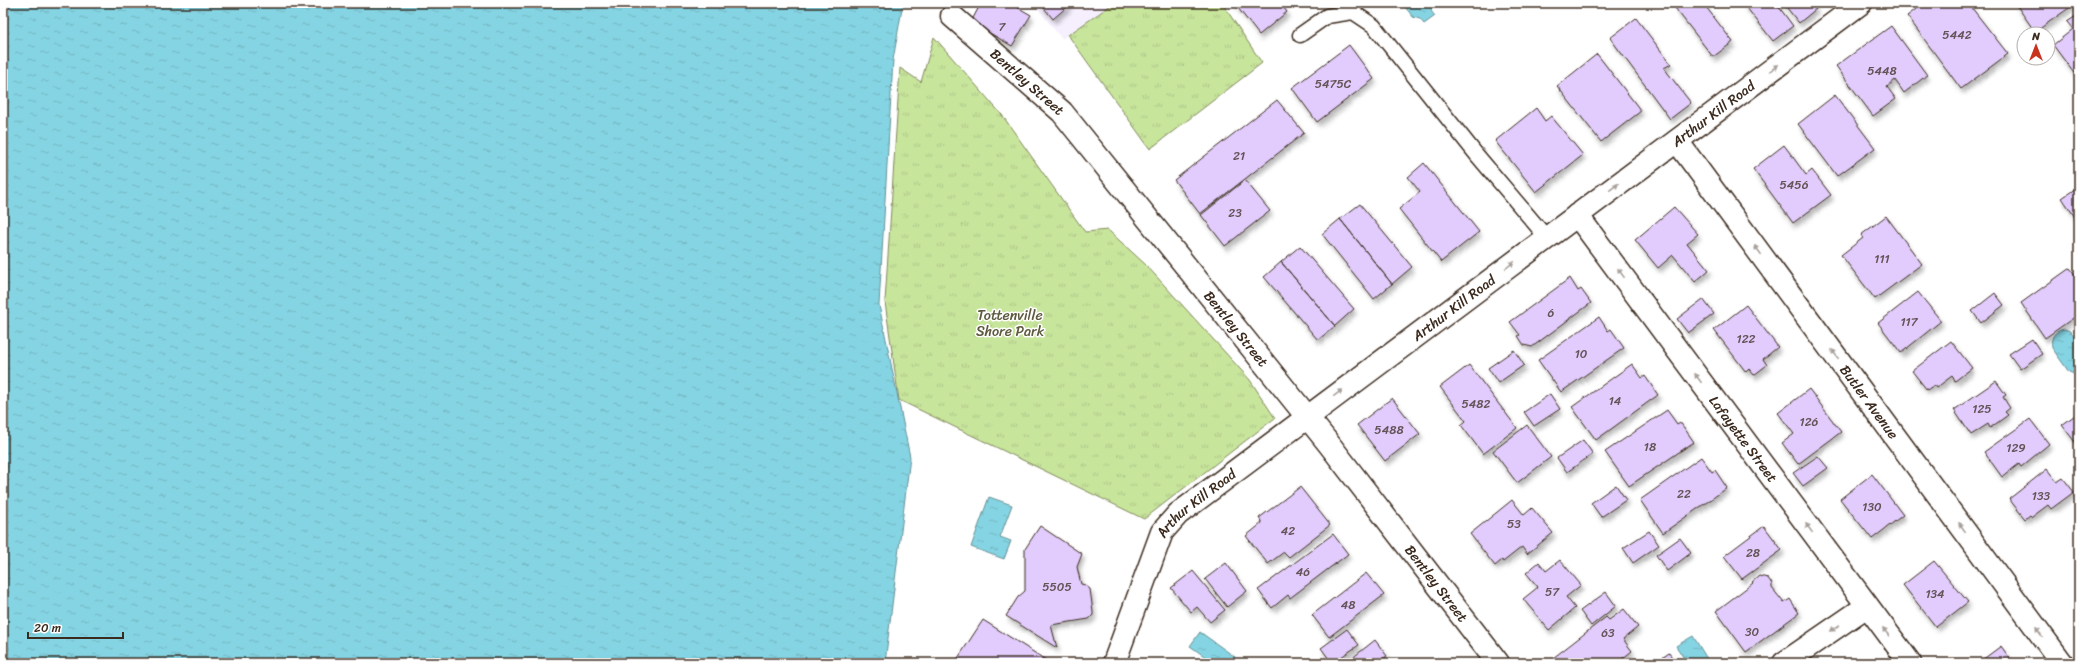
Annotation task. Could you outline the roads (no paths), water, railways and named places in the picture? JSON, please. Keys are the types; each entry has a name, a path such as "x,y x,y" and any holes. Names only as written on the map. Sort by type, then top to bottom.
{"street":[{"name":"Arthur Kill Road","path":"1114,663 1162,532 1178,514 1861,3"},
{"name":"Bentley Street","path":"952,16 1062,112 1307,416 1498,663"},
{"name":"Butler Avenue","path":"1677,141 2062,663"},
{"name":"Lafayette Street","path":"1577,215 1910,663"},
{"path":"1784,663 1867,606"}],"lane":[{"path":"1300,35 1327,16 1353,12 1374,26 1481,160 1547,238"}],"water":[{"path":"3,3 903,3 893,60 879,305 910,457 885,663 3,663"},
{"path":"1402,3 1433,3 1431,11 1435,16 1424,24 1420,19 1413,17"},
{"path":"2064,329 2070,331 2077,341 2079,376 2069,372 2052,348 2052,338 2055,333"},
{"path":"989,497 1012,505 1000,537 1011,541 1004,559 971,547"},
{"path":"1200,632 1235,657 1230,663 1214,663 1190,646"},
{"path":"1693,636 1709,662 1687,663 1676,646"}],"park label":[{"name":"Tottenville Shore Park","path":"1010,324"}]}
